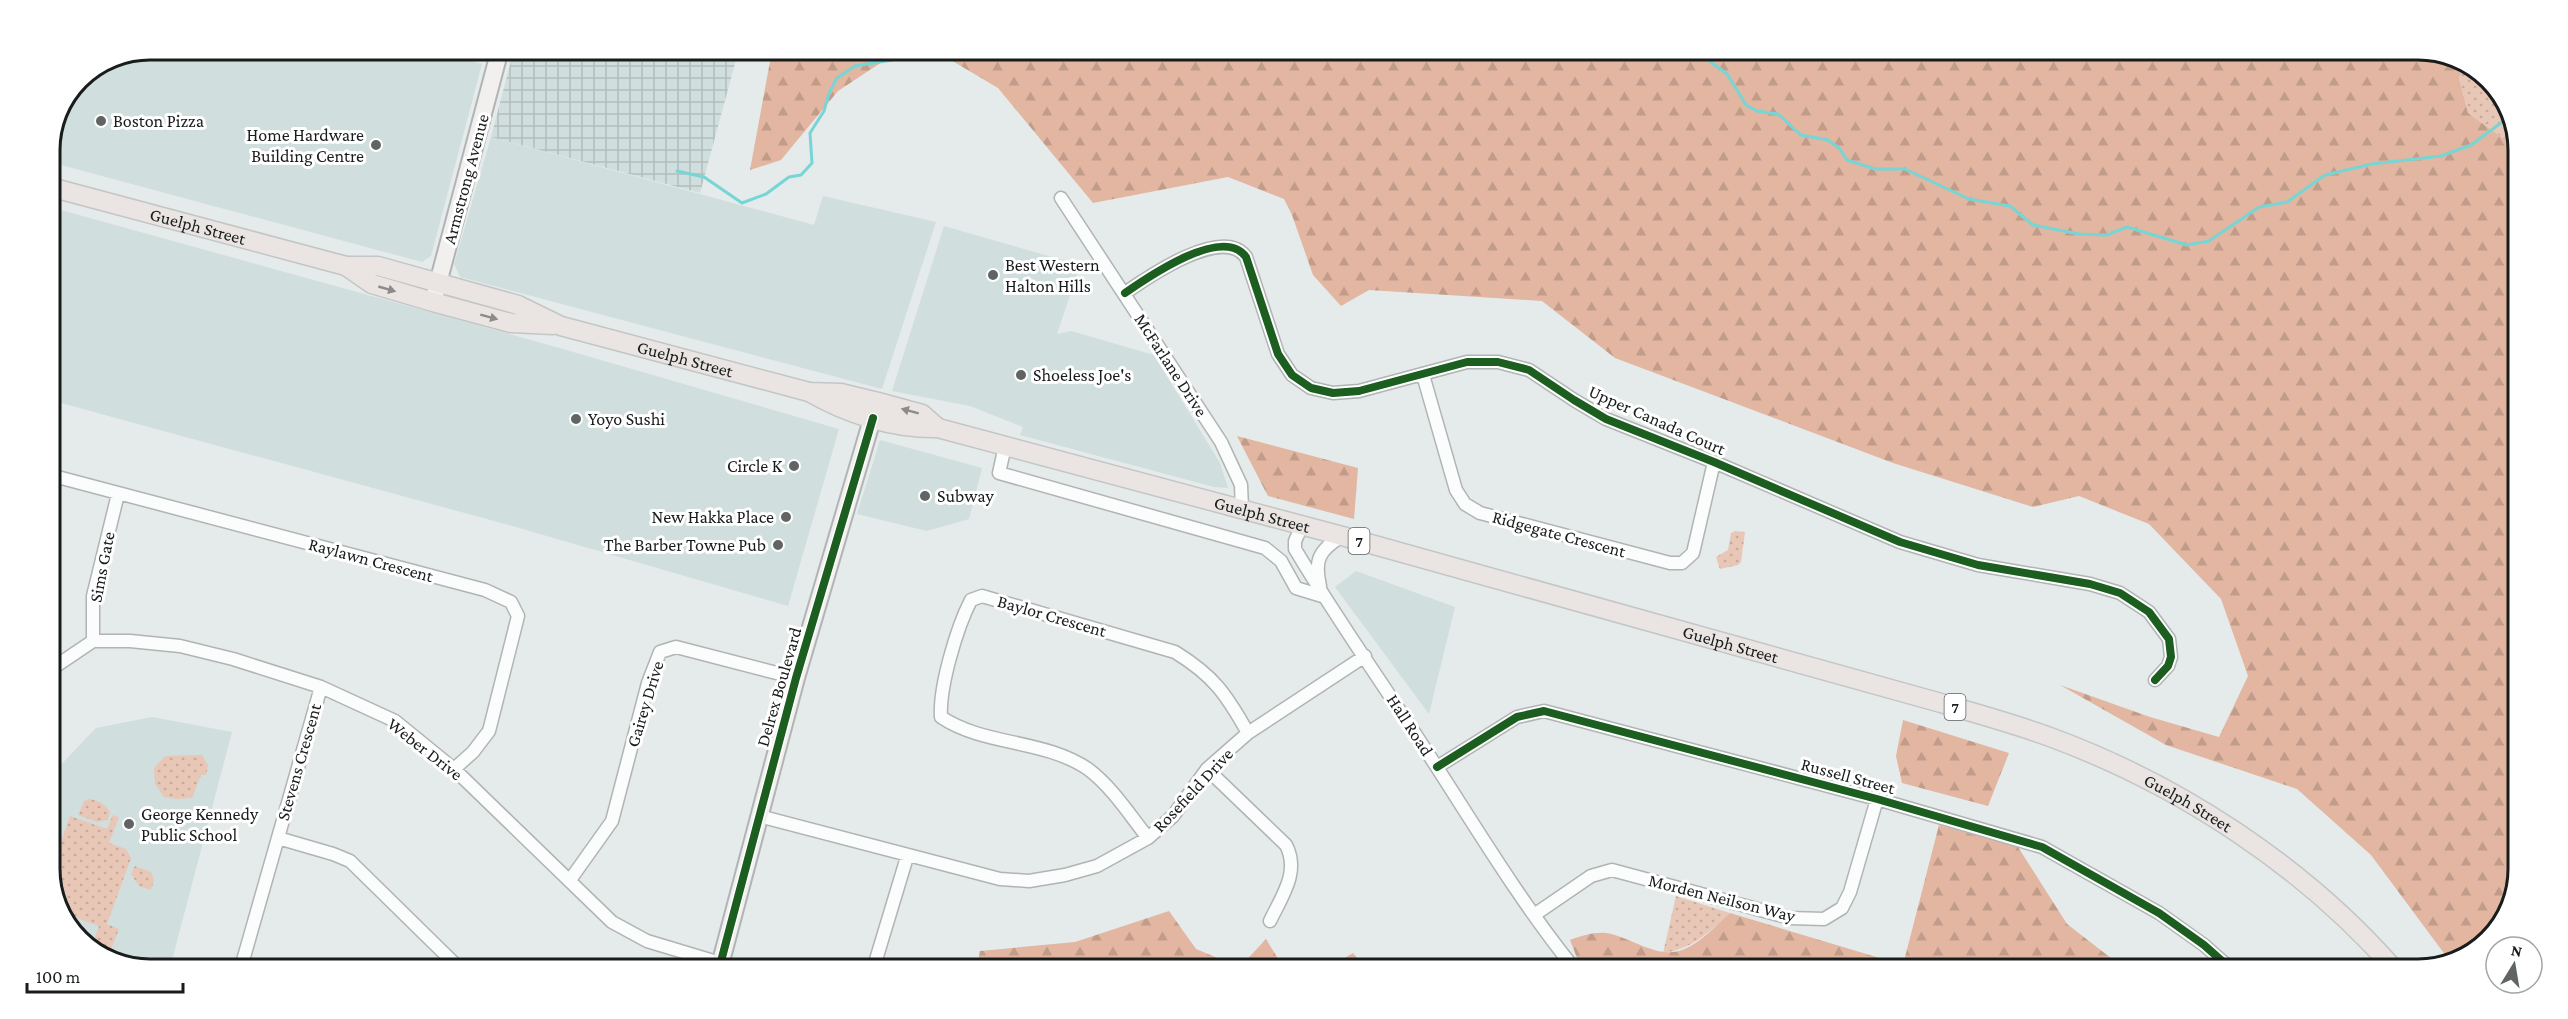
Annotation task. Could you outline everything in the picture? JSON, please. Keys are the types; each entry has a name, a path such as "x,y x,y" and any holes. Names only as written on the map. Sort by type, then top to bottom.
{"main road":[{"name":"Guelph Street","path":"60,190 346,266 378,266 518,305 561,326 809,392 836,408 875,410 915,429 938,429 1342,536 1941,703 2050,737 2155,783 2272,856 2318,892 2384,959"},
{"name":"Guelph Street","path":"346,266 372,284 432,302 511,323 561,326"}],"street":[{"name":"Armstrong Avenue","path":"432,302 497,60"},
{"name":"McFarlane Drive","path":"1061,198 1221,442 1241,485 1242,509"},
{"name":"Upper Canada Court","path":"1125,293 1173,262 1223,246 1232,246 1246,257 1284,367 1301,382 1322,391 1344,393 1475,361 1498,362 1529,370 1606,419 1714,462 1900,542 1978,565 2090,584 2120,593 2149,612 2169,639 2171,657 2168,666 2155,681"},
{"name":"Ridgegate Crescent","path":"1422,375 1456,490 1466,504 1480,513 1670,563 1682,563 1693,553 1714,462"},
{"name":"Delrex Boulevard","path":"721,959 796,678 875,410"},
{"name":"Guelph Street","path":"1005,446 999,473 1265,548 1281,561 1296,588 1322,596"},
{"name":"Raylawn Crescent","path":"60,478 485,590 511,602 518,616 489,731 473,752 454,770"},
{"name":"Sims Gate","path":"93,641 93,596 118,494"},
{"name":"Hall Road","path":"1302,526 1294,541 1294,549 1322,596 1365,656 1534,915 1566,959"},
{"path":"1322,596 1317,573 1318,557 1328,545 1342,536"},
{"name":"Baylor Crescent","path":"1148,838 1105,783 1086,768 1057,754 958,728 941,717 940,701 962,616 970,600 982,596 1175,652 1202,668 1227,697 1248,733"},
{"path":"60,663 93,641"},
{"name":"Weber Drive","path":"93,641 130,641 180,646 234,659 321,687 395,722 454,770 612,922 647,941 704,959"},
{"name":"Gairey Drive","path":"570,880 612,821 648,683 660,652 676,647 796,678"},
{"name":"Rosefield Drive","path":"759,816 907,857 1000,879 1029,881 1065,875 1097,866 1148,838 1173,816 1207,769 1248,733 1365,656"},
{"name":"Stevens Crescent","path":"243,959 321,687"},
{"name":"Russell Street","path":"1437,767 1517,717 1544,711 1878,799 2042,847 2159,913 2220,959"},
{"path":"1207,769 1286,845 1292,855 1292,876 1270,921"},
{"name":"Morden Neilson Way","path":"1534,915 1591,876 1612,870 1790,918 1824,919 1842,908 1850,892 1878,799"},
{"name":"Stevens Crescent","path":"278,838 350,861 450,959"},
{"path":"876,959 907,857"}],"shaded area":[{"path":"150,60 468,60 482,64 431,256 422,262 60,165 62,132 67,115 86,86 115,67 132,62"},
{"path":"511,60 736,60 700,193 491,137"},
{"path":"2462,71 2482,86 2489,95 2501,115 2506,134 2503,138 2468,113 2459,78"},
{"path":"491,137 814,225 823,196 936,222 882,389 460,277 454,264"},
{"path":"60,210 556,347 839,429 788,606 505,524 60,403"},
{"path":"944,226 1080,265 1057,334 1071,331 1154,355 1220,463 1228,488 1214,487 1020,435 1023,427 970,406 892,391"},
{"path":"880,440 982,468 969,519 927,531 857,514"},
{"path":"1745,532 1741,562 1738,565 1720,569 1716,557 1728,550 1731,533"},
{"path":"1356,571 1455,607 1429,714 1335,587"},
{"name":"George Kennedy Public School","path":"152,717 232,732 172,959 138,958 110,950 91,937 79,924 67,904 60,875 60,766 96,728"},
{"path":"202,755 208,765 206,775 201,775 192,798 164,797 155,784 154,768 165,756"},
{"path":"90,799 106,807 110,812 108,820 97,822 78,815 84,801"},
{"path":"113,815 119,817 109,843 126,849 131,858 107,924 119,929 111,950 94,940 99,926 74,917 72,914 67,904 60,875 60,844 70,816 107,829"},
{"path":"135,866 151,872 154,880 151,890 139,886 131,874"},
{"path":"1676,896 1730,913 1692,943 1663,953"}],"green space":[{"path":"770,60 885,60 838,91 781,160 750,170"},
{"path":"951,60 2418,60 2458,69 2462,71 2459,78 2468,113 2503,138 2506,134 2508,144 2508,869 2506,887 2496,914 2482,933 2468,944 2445,955 2371,855 2297,789 2166,745 2060,685 2150,717 2219,737 2248,676 2221,599 2149,524 2079,496 2033,507 1893,463 1615,358 1542,301 1369,290 1341,306 1313,275 1284,199 1228,177 1093,203 998,88"},
{"path":"1237,436 1358,468 1354,519 1268,496"},
{"path":"1903,720 2009,753 1988,806 1902,783 1896,756"},
{"path":"1939,825 2018,847 2067,924 2112,959 1905,959"},
{"path":"1169,911 1196,949 1220,959 978,959 980,951 1075,942"},
{"path":"1730,913 1883,959 1578,959 1570,940 1606,933 1653,950 1672,952 1696,943"},
{"path":"1266,939 1278,959 1247,959"},
{"path":"1353,953 1358,959 1343,959"}],"waterway":[{"path":"677,171 704,177 742,203 766,194 789,177 801,175 812,163 810,133 824,111 829,93 837,78 855,66 892,60"},
{"path":"1708,60 1727,74 1746,105 1757,111 1778,114 1801,135 1828,140 1839,148 1847,160 1875,169 1905,169 1969,199 2010,206 2033,225 2079,234 2107,235 2127,227 2187,245 2209,241 2259,207 2287,202 2325,175 2372,164 2441,156 2471,145 2503,121"}],"cycle path":[{"path":"1125,293 1150,276 1186,257 1221,247 1235,249 1246,257 1278,354 1292,375 1311,388 1333,393 1359,391 1467,362 1498,362 1529,370 1606,419 1714,462 1900,542 1978,565 2090,584 2120,593 2149,612 2169,639 2171,657 2168,666 2155,680"},
{"path":"722,959 796,678 873,418"},
{"path":"1437,767 1517,717 1544,711 1877,799 2042,847 2159,913 2220,959"}],"place":[{"name":"Boston Pizza","path":"101,121"},
{"name":"Home Hardware Building Centre","path":"376,145"},
{"name":"Best Western Halton Hills","path":"993,275"},
{"name":"Shoeless Joe's","path":"1021,375"},
{"name":"Yoyo Sushi","path":"576,419"},
{"name":"Circle K","path":"794,466"},
{"name":"Subway","path":"925,496"},
{"name":"New Hakka Place","path":"786,517"},
{"name":"The Barber Towne Pub","path":"778,545"},
{"name":"George Kennedy Public School","path":"129,824"}]}
